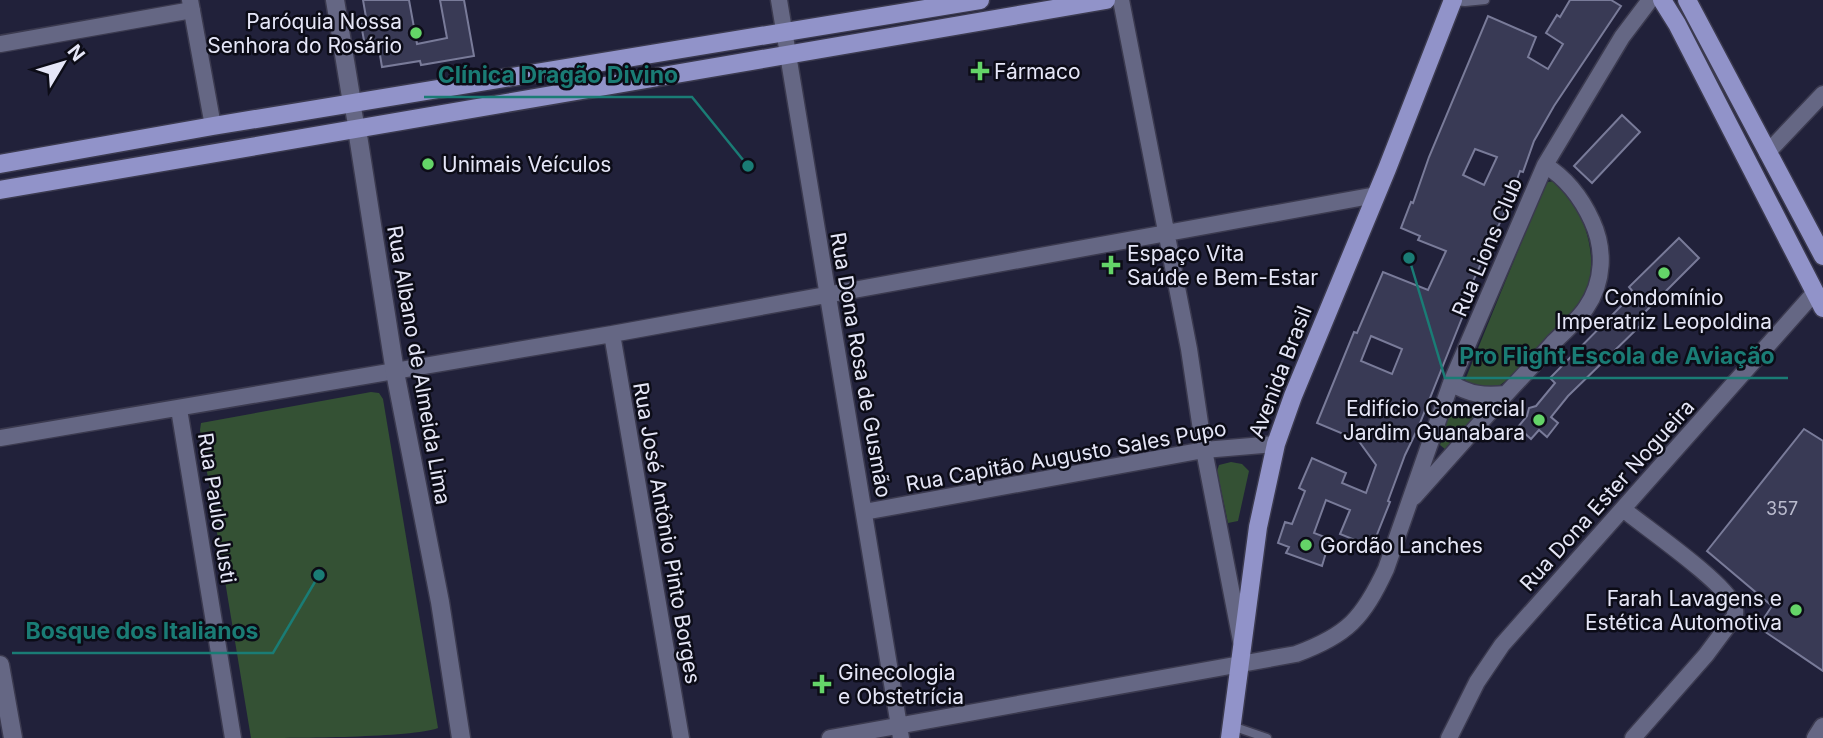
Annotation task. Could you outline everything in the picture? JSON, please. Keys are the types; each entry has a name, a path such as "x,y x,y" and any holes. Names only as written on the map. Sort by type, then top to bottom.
{"main road":[{"path":"0,164 784,30 980,0"},
{"path":"0,190 1106,0"},
{"name":"Avenida Brasil","path":"1231,732 1258,527 1276,444 1452,0"},
{"path":"1662,0 1677,24 1819,300"},
{"path":"1687,0 1823,256"}],"street":[{"name":"Rua Albano de Almeida Lima","path":"335,0 395,372 440,602 461,738"},
{"name":"Rua Dona Rosa de Gusmão","path":"779,0 900,732"},
{"path":"1121,0 1189,349 1204,450 1241,643"},
{"name":"Rua Lions Club","path":"830,738 900,732 1296,654 1327,643 1360,615 1374,595 1386,569 1451,383 1545,164 1622,37 1650,0"},
{"path":"0,44 191,5 212,126"},
{"path":"1767,153 1823,94"},
{"name":"Rua Lions Club","path":"1408,504 1587,307 1598,282 1602,254 1598,234 1587,210 1570,187 1545,164"},
{"path":"0,438 612,334 1376,195"},
{"name":"Rua Dona Ester Nogueira","path":"1449,738 1477,682 1502,645 1623,509 1819,300"},
{"name":"Rua José Antônio Pinto Borges","path":"612,334 681,738"},
{"path":"1451,383 1465,392 1485,396 1506,394"},
{"name":"Rua Paulo Justi","path":"179,409 233,738"},
{"name":"Rua Capitão Augusto Sales Pupo","path":"864,512 1204,450 1276,444"},
{"path":"1623,509 1709,577 1726,593 1736,609 1735,616 1714,645 1633,738"},
{"path":"0,665 13,738"},
{"path":"1816,738 1823,727"}],"lane":[{"path":"1452,0 1485,0"},
{"path":"1231,732 1267,738"}],"green space":[{"path":"1554,181 1574,204 1587,233 1591,265 1585,294 1564,322 1502,384 1490,390 1469,388 1465,380 1542,192 1548,182"},
{"path":"371,392 379,393 383,399 438,728 377,736 251,738 201,423"},
{"path":"1464,404 1476,409 1478,417 1446,450 1440,445 1449,415 1455,407"},
{"path":"1231,462 1242,464 1249,471 1238,521 1228,523 1217,471 1219,465"}],"building":[{"path":"363,0 409,0 417,44 447,38 440,0 464,0 474,56 421,65 420,61 382,67 378,43 365,46 361,24 367,23"},
{"path":"1570,0 1611,0 1621,6 1554,106 1534,141 1523,172 1520,171 1509,203 1468,292 1472,293 1405,455 1372,547 1340,534 1350,510 1326,500 1314,533 1330,539 1322,566 1286,553 1289,547 1278,543 1285,522 1292,524 1305,491 1299,488 1312,458 1346,473 1342,483 1366,493 1376,465 1358,440 1317,423 1354,332 1357,333 1383,272 1428,290 1446,251 1418,240 1420,236 1401,228 1488,16 1536,37 1528,57 1548,69 1563,44 1546,33 1557,15 1560,17","holes":["1475,149 1497,157 1484,185 1463,175","1371,336 1402,349 1392,374 1361,361"]},
{"path":"1622,115 1640,132 1592,183 1574,166"},
{"path":"1679,238 1699,258 1639,318 1644,322 1568,396 1551,417 1558,423 1547,437 1539,430 1531,439 1518,427 1527,416 1529,408 1536,406 1555,383 1550,378 1634,293 1629,287"},
{"path":"1804,429 1823,441 1823,671 1758,627 1772,606 1707,551"}],"place":[{"name":"Paróquia Nossa Senhora do Rosário","path":"416,33"},
{"name":"Fármaco","path":"980,71"},
{"name":"Unimais Veículos","path":"428,164"},
{"name":"Clínica Dragão Divino","path":"748,166"},
{"name":"Pro Flight Escola de Aviação","path":"1409,258"},
{"name":"Espaço Vita Saúde e Bem-Estar","path":"1111,265"},
{"name":"Condomínio Imperatriz Leopoldina","path":"1664,273"},
{"name":"Edifício Comercial Jardim Guanabara","path":"1539,420"},
{"name":"Gordão Lanches","path":"1306,545"},
{"name":"Bosque dos Italianos","path":"319,575"},
{"name":"Farah Lavagens e Estética Automotiva","path":"1796,610"},
{"name":"Ginecologia e Obstetrícia","path":"822,684"}]}
